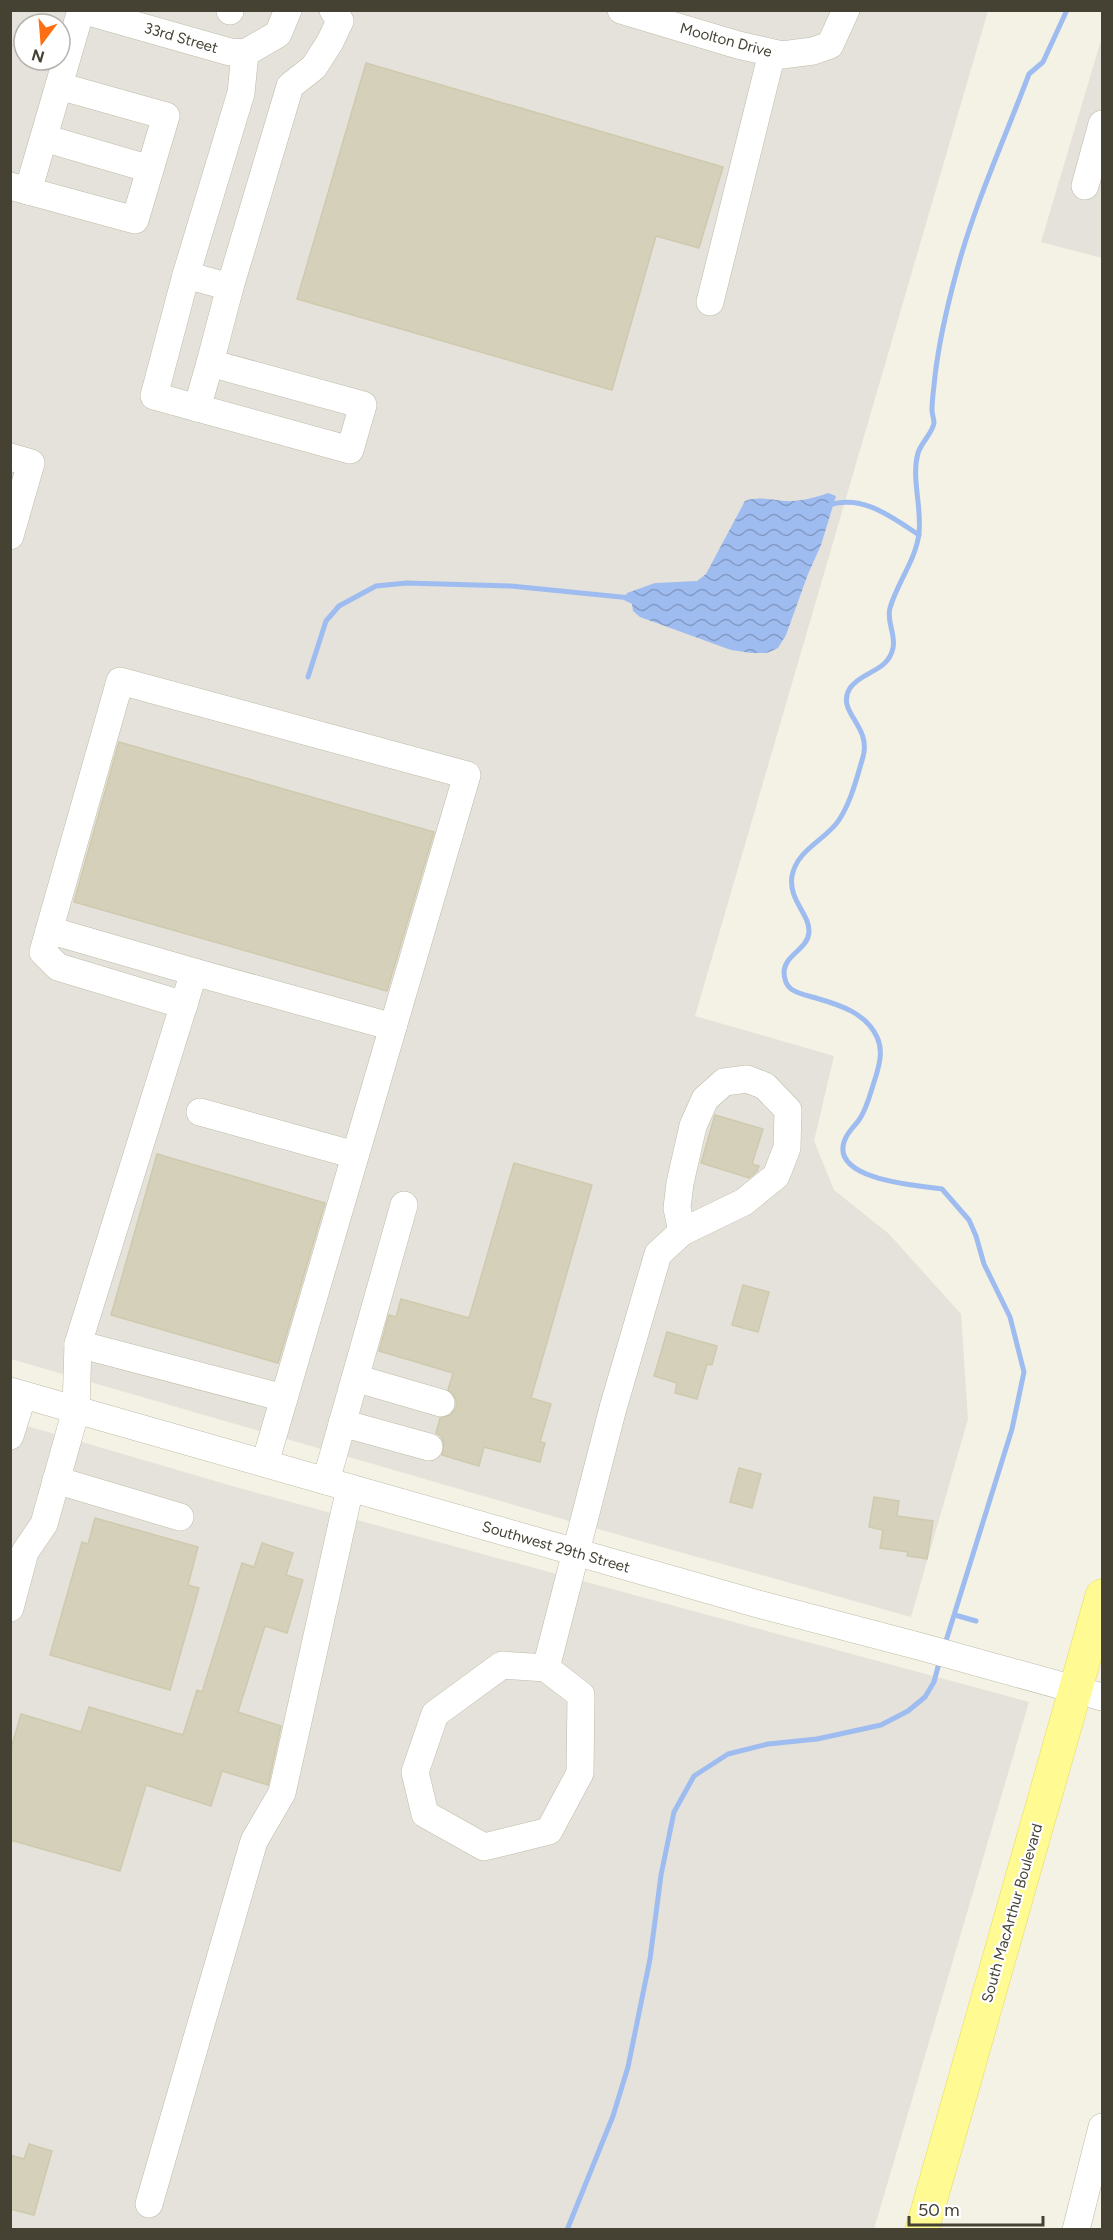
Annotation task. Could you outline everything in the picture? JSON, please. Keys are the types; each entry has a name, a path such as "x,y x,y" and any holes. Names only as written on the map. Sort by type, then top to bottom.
{"main road":[{"name":"South MacArthur Boulevard","path":"922,2229 1089,1694 1102,1596"}],"street":[{"name":"33rd Street","path":"82,10 230,52 245,53"},
{"path":"59,86 166,116 135,220 20,188 44,138 59,86 82,10"},
{"path":"210,363 363,405 350,450 154,396 186,275 240,93 245,53 278,34 288,10"},
{"path":"197,408 230,287 290,86 314,67 330,42 340,21 333,10"},
{"name":"Moolton Drive","path":"621,10 782,55 813,51 830,45 846,10"},
{"path":"710,302 772,53"},
{"path":"240,93 284,107"},
{"path":"1085,186 1102,124"},
{"path":"44,138 150,169"},
{"path":"186,275 230,287"},
{"path":"10,457 31,463 10,536"},
{"path":"184,1005 58,967 43,952 120,681 466,775 264,1463"},
{"path":"50,930 393,1027"},
{"path":"10,1608 25,1552 44,1524 76,1410 78,1344 194,972"},
{"path":"546,1668 575,1552 658,1254 682,1232 744,1202 776,1176 787,1148 788,1110 765,1086 747,1079 724,1082 705,1099 693,1126 680,1183 677,1208 682,1232"},
{"path":"200,1112 355,1155"},
{"path":"149,2204 254,1841 282,1793 338,1484 342,1423 404,1205"},
{"path":"78,1344 284,1398"},
{"path":"355,1378 441,1403"},
{"path":"10,1436 17,1393"},
{"name":"Southwest 29th Street","path":"17,1393 758,1604 1089,1694"},
{"path":"342,1423 429,1447"},
{"path":"56,1480 180,1517"},
{"path":"502,1665 546,1668 580,1695 580,1773 549,1831 484,1847 425,1814 415,1772 435,1713 502,1665"},
{"path":"1076,2229 1102,2127"}],"shaded area":[{"path":"10,11 988,11 695,1016 834,1056 814,1141 834,1190 889,1234 961,1314 968,1419 911,1617 559,1518 11,1359"},
{"path":"1102,37 1102,258 1041,242"},
{"path":"10,1421 239,1488 1029,1702 874,2229 11,2229"}],"water":[{"path":"828,493 836,496 821,545 786,635 778,648 767,653 731,650 640,617 633,611 632,604 624,600 627,593 655,583 697,581 706,574 745,501 760,499 795,501"}],"building":[{"path":"366,63 723,167 699,248 656,236 612,390 297,299"},
{"path":"119,742 434,832 387,991 74,902"},
{"path":"715,1115 763,1129 752,1164 759,1166 749,1178 701,1163"},
{"path":"157,1154 325,1203 278,1363 111,1315"},
{"path":"514,1163 592,1185 531,1398 551,1404 540,1442 545,1443 540,1462 484,1447 479,1466 442,1455 444,1444 441,1436 436,1433 440,1418 451,1415 456,1408 456,1399 448,1390 453,1373 379,1351 389,1315 396,1317 401,1299 469,1318"},
{"path":"743,1285 769,1292 758,1332 732,1325"},
{"path":"667,1332 717,1346 712,1365 707,1364 697,1399 675,1393 677,1383 654,1376"},
{"path":"739,1468 761,1474 752,1508 730,1502"},
{"path":"874,1497 899,1501 897,1516 933,1521 927,1559 907,1556 908,1552 880,1548 883,1530 869,1527"},
{"path":"95,1518 198,1547 188,1585 199,1588 170,1690 50,1655 82,1542 88,1544"},
{"path":"262,1543 293,1553 286,1575 303,1580 287,1633 265,1626 238,1712 281,1726 268,1785 222,1771 211,1806 146,1785 120,1871 10,1840 10,1752 21,1714 81,1732 89,1707 183,1735 197,1690 202,1692 242,1563 254,1567"},
{"path":"29,2144 52,2151 34,2215 10,2209 10,2155 24,2159"}],"waterway":[{"path":"945,1644 1012,1429 1024,1372 1010,1317 984,1264 969,1220 942,1189 880,1179 851,1165 844,1155 845,1138 865,1110 879,1066 880,1047 877,1037 866,1022 851,1011 791,989 784,971 789,960 805,943 809,932 806,919 793,892 792,876 795,867 806,852 839,820 850,797 863,757 863,736 847,704 850,688 855,682 886,662 893,648 889,613 917,543 920,523 916,463 918,453 934,423 932,402 939,350 950,296 964,245 981,195 1029,74 1043,62 1067,10"},
{"path":"827,506 840,503 864,505 887,514 919,535"},
{"path":"308,677 326,621 339,606 376,586 407,583 511,586 631,598"},
{"path":"955,1615 976,1621"},
{"path":"567,2230 613,2116 628,2067 650,1959 661,1875 674,1812 694,1776 728,1754 768,1744 817,1739 881,1725 908,1711 925,1697 934,1682 940,1659"}]}
